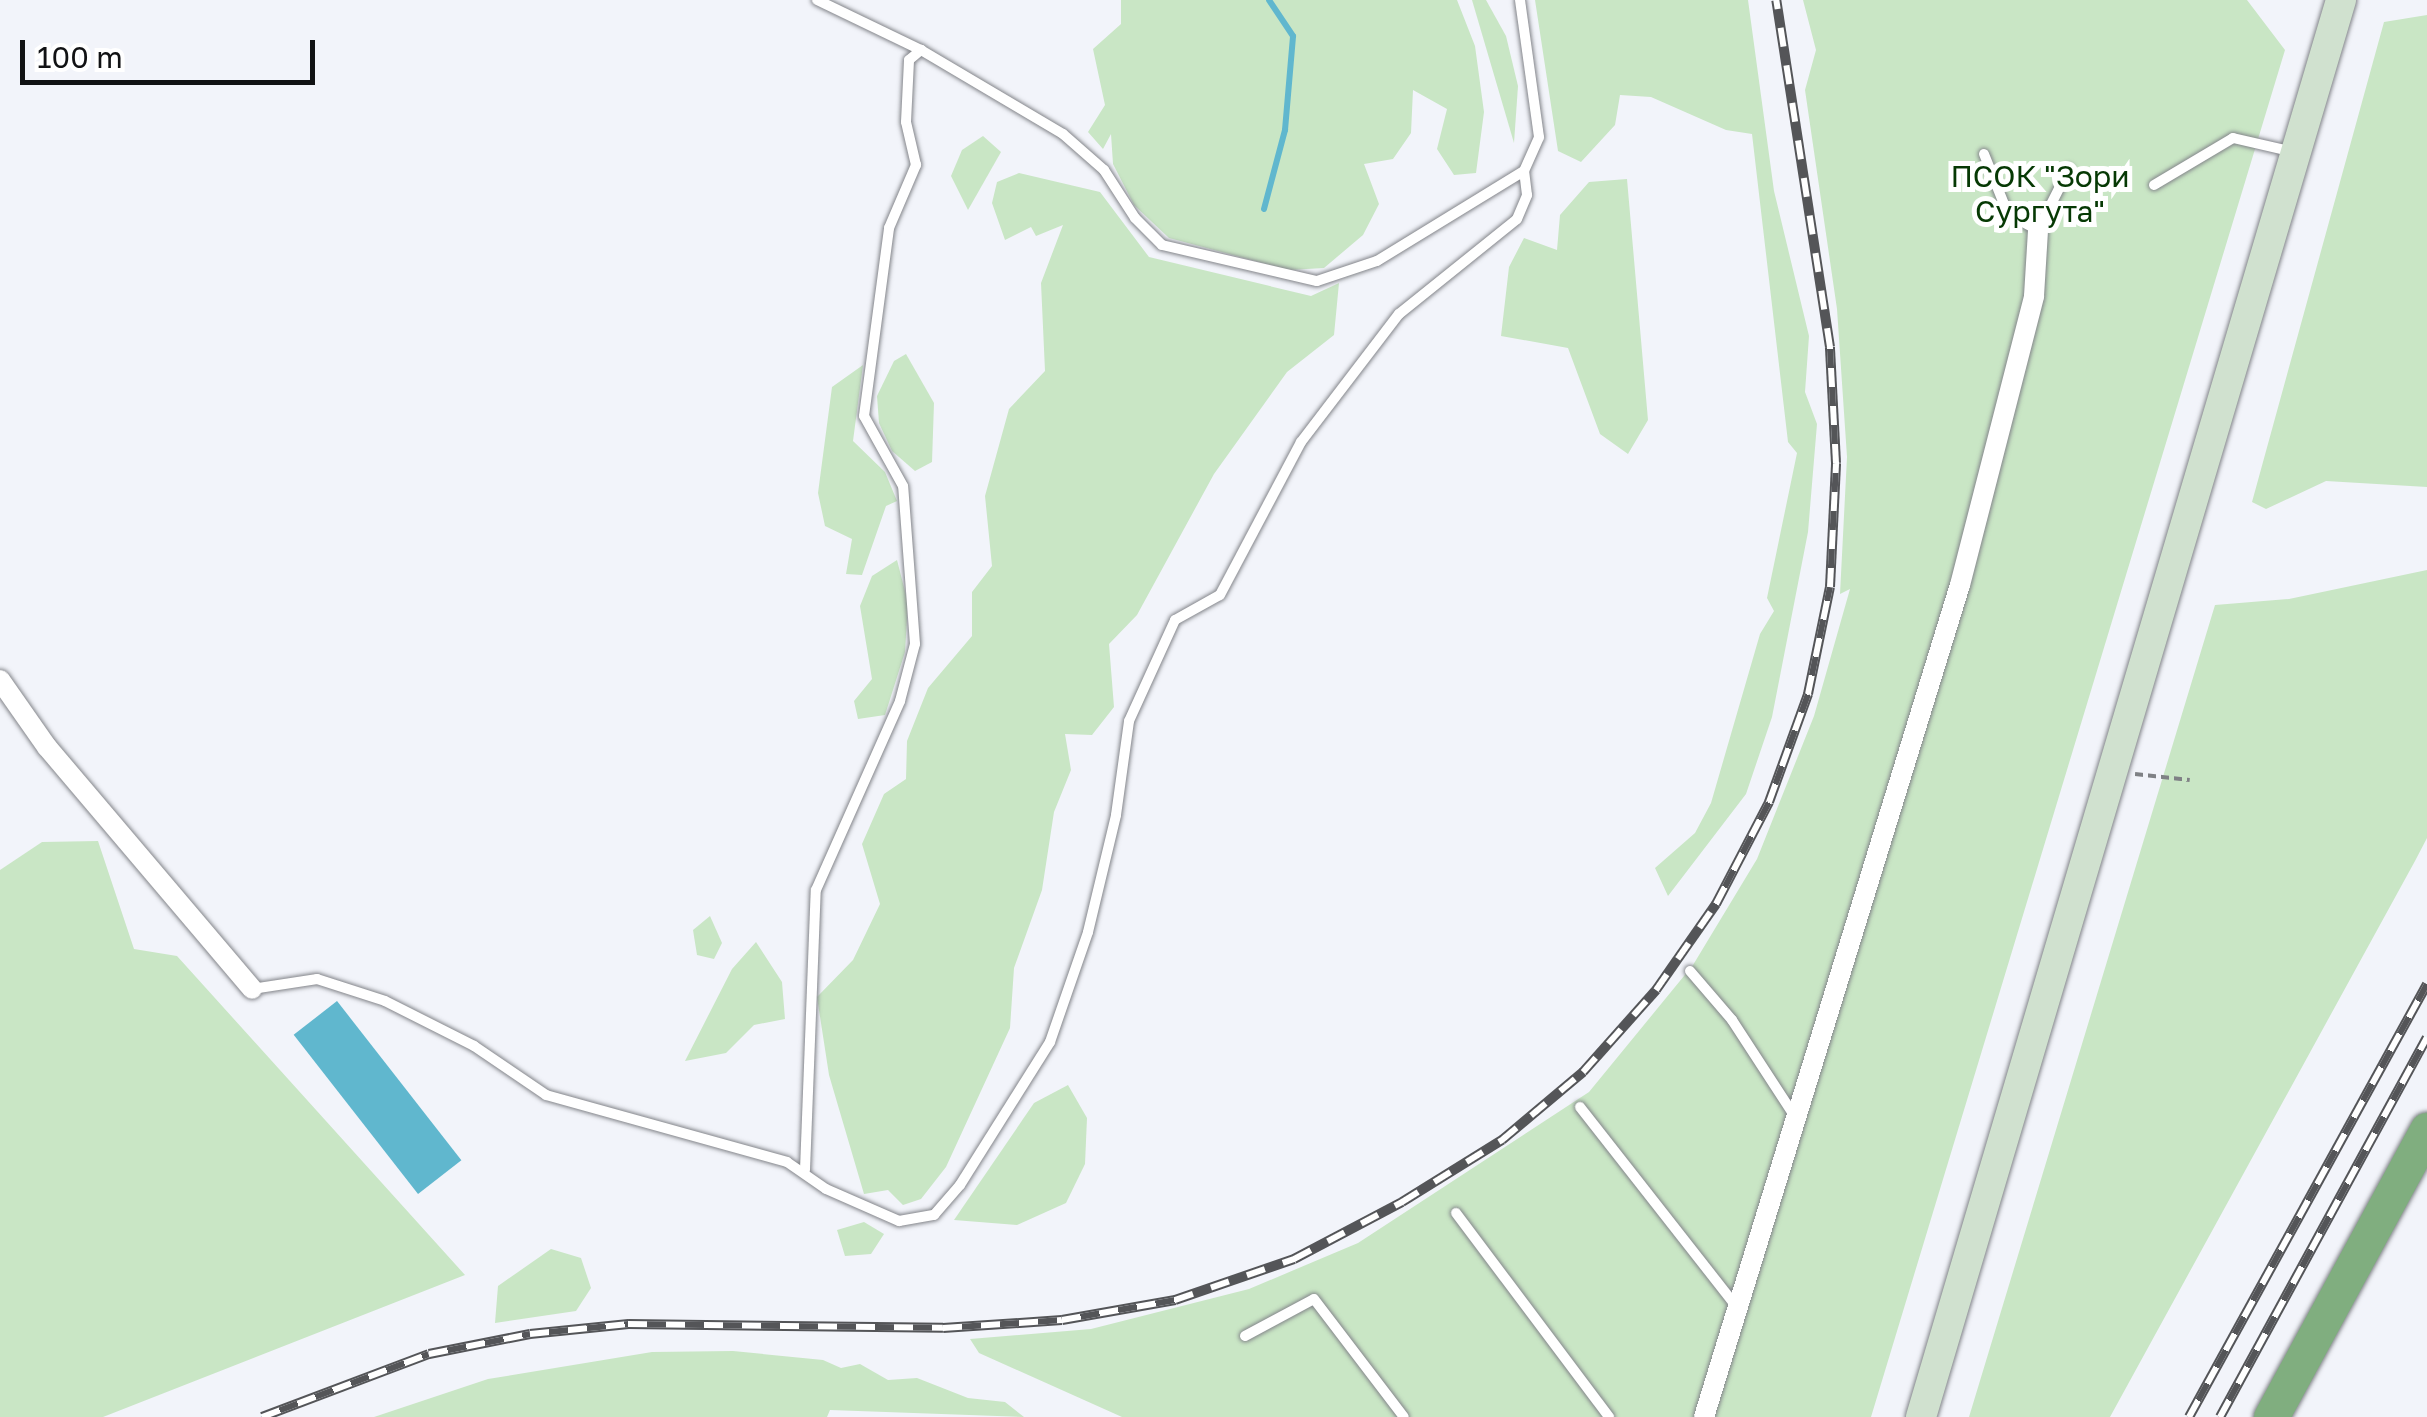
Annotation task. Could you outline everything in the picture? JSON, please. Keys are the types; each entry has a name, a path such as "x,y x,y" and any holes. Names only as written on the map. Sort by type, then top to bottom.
{"highway":[{"path":"2271,1417 2427,1130"}],"main road":[{"path":"1921,1417 2341,0"}],"street":[{"path":"1704,1417 1960,585 2034,296 2038,230"},
{"path":"0,680 47,747 252,990"}],"lane":[{"path":"817,0 921,50 1063,134 1104,170 1134,218 1162,245 1284,278 1317,281 1377,261 1524,171"},
{"path":"252,990 317,979 351,990 474,1046 546,1096 804,1170 826,1189 899,1221 934,1215 960,1185 1050,1042 1088,932 1116,814 1129,721 1175,620 1220,595 1301,442 1398,314 1517,219 1527,196 1524,171 1539,137 1520,0"},
{"path":"804,1170 816,890 900,701 916,644 903,486 864,416 889,228 916,165 906,122 909,60 921,50"},
{"path":"2154,184 2233,138 2295,152"},
{"path":"1984,154 2008,214 2038,230 2069,169"},
{"path":"1690,970 1732,1020 1795,1116"},
{"path":"1580,1107 1737,1308"},
{"path":"1456,1213 1609,1417"},
{"path":"1245,1336 1314,1300 1404,1417"}],"path":[{"path":"2111,768 2190,780"}],"green space":[{"path":"1121,0 1457,0 1475,46 1484,112 1476,173 1454,175 1437,149 1447,109 1413,90 1411,133 1393,159 1364,164 1379,204 1363,235 1324,268 1289,270 1169,238 1134,205 1113,164 1111,134 1103,149 1088,132 1105,105 1093,49 1121,24"},
{"path":"1472,0 1486,0 1506,36 1518,86 1514,143"},
{"path":"1535,0 1748,0 1774,191 1809,336 1805,392 1817,424 1808,532 1772,717 1746,794 1668,896 1655,868 1695,833 1711,803 1760,634 1774,611 1767,598 1797,453 1788,442 1752,134 1726,130 1651,97 1620,95 1615,125 1581,162 1558,151"},
{"name":"ПСОК \"Зори Сургута\"","path":"1803,0 2247,0 2285,50 1871,1417 1122,1417 979,1353 970,1339 1091,1329 1249,1289 1358,1243 1589,1092 1693,965 1757,859 1814,716 1850,589 1840,594 1847,457 1837,309 1805,90 1816,50"},
{"path":"2427,15 2427,487 2326,481 2266,509 2252,502 2384,22"},
{"path":"983,136 1001,152 968,210 951,176 962,150"},
{"path":"1019,173 1100,192 1149,257 1311,296 1339,283 1334,335 1287,372 1214,474 1137,615 1109,644 1114,707 1092,735 1065,734 1071,770 1054,812 1042,890 1014,968 1010,1028 946,1167 921,1199 903,1205 888,1190 864,1194 829,1075 817,997 853,960 880,904 862,844 884,794 906,779 907,741 928,688 972,636 972,592 992,566 985,496 1009,409 1045,371 1041,283 1063,225 1036,236 1031,227 1005,240 992,203 997,182"},
{"path":"1627,179 1648,420 1628,454 1600,434 1568,348 1501,336 1509,267 1524,238 1557,250 1560,215 1589,182"},
{"path":"906,354 934,403 932,462 915,471 892,451 879,423 877,396 894,361"},
{"path":"863,365 853,441 885,472 897,501 886,506 862,575 846,574 852,539 825,526 818,493 832,387"},
{"path":"897,560 908,603 905,652 885,715 858,719 854,701 872,679 860,606 872,576"},
{"path":"2427,570 2427,838 2415,861 2110,1417 1969,1417 2215,605 2289,599"},
{"path":"98,841 134,949 177,956 465,1275 103,1417 0,1417 0,870 42,842"},
{"path":"710,916 722,943 714,959 697,955 693,930"},
{"path":"756,942 782,982 785,1019 754,1025 726,1053 685,1061 732,969"},
{"path":"1068,1085 1087,1118 1085,1164 1066,1203 1017,1225 954,1220 1034,1103"},
{"path":"864,1222 884,1234 871,1254 845,1256 837,1230"},
{"path":"551,1249 581,1258 591,1288 576,1311 495,1323 498,1286"},
{"path":"733,1351 823,1360 841,1368 860,1364 888,1380 917,1378 968,1398 1005,1402 1024,1417 830,1410 827,1417 374,1417 488,1379 652,1352"}],"water":[{"path":"337,1001 461,1160 418,1194 294,1035"}],"waterway":[{"path":"1264,209 1285,130 1293,36 1269,0"}],"railway":[{"path":"262,1417 429,1354 530,1334 628,1324 943,1328 1062,1320 1175,1300 1294,1259 1402,1202 1502,1140 1583,1072 1656,990 1716,904 1769,802 1808,694 1830,587 1836,463 1830,347 1776,0"},
{"path":"2189,1417 2427,984"},
{"path":"2220,1417 2427,1038"}]}
